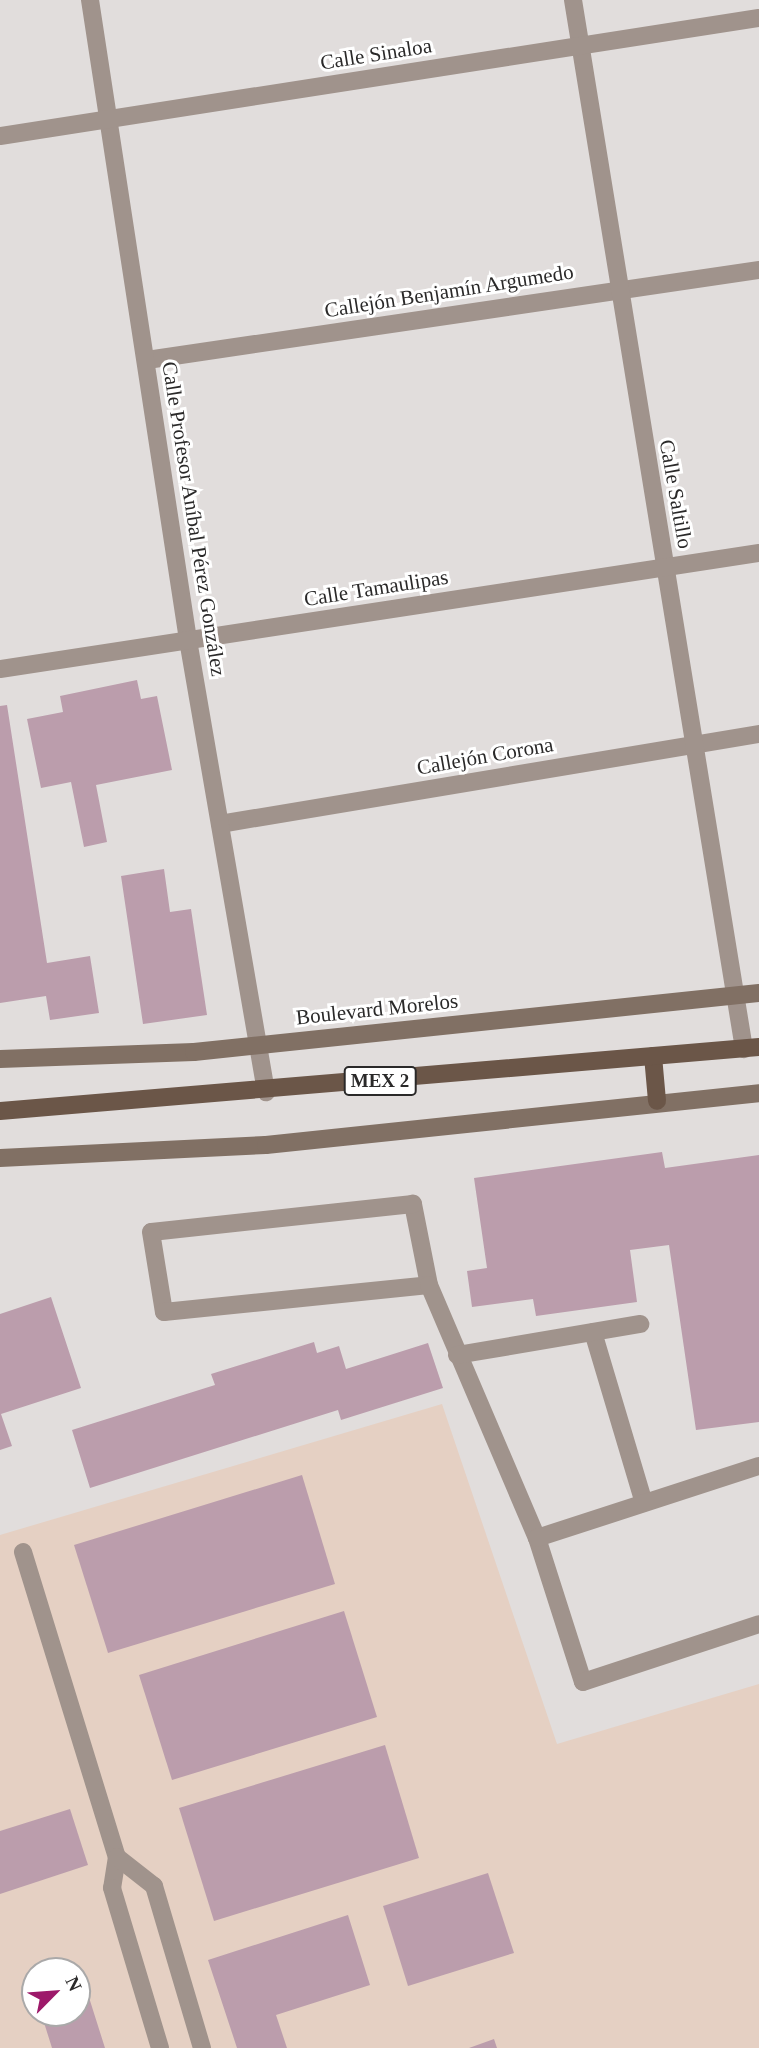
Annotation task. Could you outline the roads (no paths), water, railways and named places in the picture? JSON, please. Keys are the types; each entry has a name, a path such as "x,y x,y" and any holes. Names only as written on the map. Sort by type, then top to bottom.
{"main road":[{"name":"MEX 2","path":"0,1111 266,1092 752,1048"},
{"path":"653,1056 657,1101"}],"street":[{"name":"Calle Profesor Aníbal Pérez González","path":"90,0 188,640 266,1092"},
{"name":"Calle Saltillo","path":"573,0 693,744 737,995 752,1048"},
{"name":"Calle Sinaloa","path":"0,136 759,18"},
{"name":"Callejón Benjamín Argumedo","path":"147,360 759,270"},
{"name":"Calle Tamaulipas","path":"0,669 759,553"},
{"name":"Callejón Corona","path":"219,824 759,734"},
{"name":"Boulevard Morelos","path":"0,1059 259,1044 759,993"},
{"path":"0,1158 266,1145 657,1101 759,1093"},
{"path":"429,1285 164,1312 151,1232 413,1203 429,1285 537,1538 583,1682 759,1624"},
{"path":"457,1355 640,1324"},
{"path":"593,1332 645,1503"},
{"path":"537,1538 759,1466"},
{"path":"23,1552 117,1857 112,1888 160,2048"},
{"path":"117,1857 154,1886 202,2048"}]}
